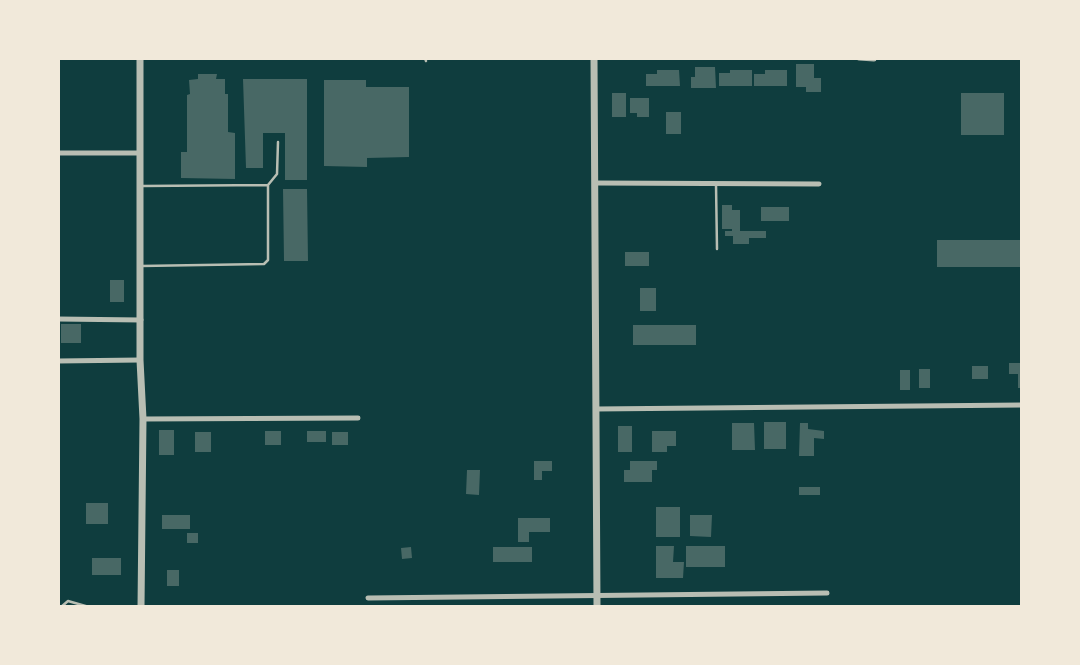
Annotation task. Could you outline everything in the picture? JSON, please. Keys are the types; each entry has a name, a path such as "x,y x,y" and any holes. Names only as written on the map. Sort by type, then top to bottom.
{"street":[{"path":"140,58 140,360 143,419 141,607"},
{"path":"594,58 597,607"},
{"path":"859,58 874,59"},
{"path":"58,153 141,153"},
{"path":"595,183 819,184"},
{"path":"58,319 141,320"},
{"path":"58,361 140,360"},
{"path":"596,409 1022,405"},
{"path":"143,419 358,418"},
{"path":"368,598 827,593"}],"lane":[{"path":"141,266 264,264 268,260 268,186 277,174 278,142"},
{"path":"716,184 717,249"},
{"path":"141,186 268,186"},
{"path":"61,607 68,601 89,607"}],"building":[{"path":"796,64 814,64 814,78 821,78 821,92 806,92 806,87 796,87"},
{"path":"695,67 715,67 716,88 691,88"},
{"path":"657,70 679,70 680,86 646,86 646,74 657,74"},
{"path":"730,70 752,70 752,86 719,86 719,73 730,73"},
{"path":"765,70 787,70 787,86 754,86 754,74 765,74"},
{"path":"198,74 217,74 216,79 225,79 225,94 228,94 228,132 235,133 235,179 181,178 181,152 187,152 189,80 198,79"},
{"path":"243,79 307,79 307,180 285,180 285,133 263,133 263,168 246,168"},
{"path":"324,80 366,80 366,87 409,87 409,157 367,158 367,167 324,166"},
{"path":"612,93 626,93 626,117 612,117"},
{"path":"961,93 1004,93 1004,135 961,135"},
{"path":"630,98 649,98 649,117 637,117 637,113 630,113"},
{"path":"666,112 681,112 681,134 666,134"},
{"path":"283,189 307,189 308,261 284,261"},
{"path":"722,205 732,205 732,210 740,210 740,231 766,231 766,238 749,238 749,244 733,244 733,236 725,236 725,231 732,229 722,229"},
{"path":"761,207 789,207 789,221 761,221"},
{"path":"937,240 1021,240 1021,267 937,267"},
{"path":"625,252 649,252 649,266 625,266"},
{"path":"110,280 124,280 124,302 110,302"},
{"path":"640,288 656,288 656,311 640,311"},
{"path":"61,324 81,324 81,343 61,343"},
{"path":"633,325 696,325 696,345 633,345"},
{"path":"1009,363 1022,363 1022,388 1018,388 1018,374 1009,374"},
{"path":"972,366 988,366 988,379 972,379"},
{"path":"919,369 930,369 930,388 919,388"},
{"path":"900,370 910,370 910,390 900,390"},
{"path":"764,422 786,422 786,449 764,449"},
{"path":"732,423 754,423 755,450 732,450"},
{"path":"800,423 808,423 808,429 824,431 824,439 814,438 814,456 799,456"},
{"path":"618,426 632,426 632,452 618,452"},
{"path":"159,430 174,430 174,455 159,455"},
{"path":"265,431 281,431 281,445 265,445"},
{"path":"307,431 326,431 326,442 307,442"},
{"path":"652,431 676,431 676,446 667,446 667,452 652,452"},
{"path":"195,432 211,432 211,452 195,452"},
{"path":"332,432 348,432 348,445 332,445"},
{"path":"534,461 552,461 552,471 542,471 542,480 534,480"},
{"path":"630,461 657,461 657,470 652,470 652,482 624,482 624,470 630,470"},
{"path":"467,470 480,470 479,495 466,494"},
{"path":"799,487 820,487 820,495 799,495"},
{"path":"86,503 108,503 108,524 86,524"},
{"path":"656,507 680,507 680,537 656,537"},
{"path":"162,515 190,515 190,529 162,529"},
{"path":"690,515 712,515 711,537 690,536"},
{"path":"518,518 550,518 550,532 529,532 529,542 518,542"},
{"path":"187,533 198,533 198,543 187,543"},
{"path":"656,546 674,546 673,562 684,562 683,578 656,578"},
{"path":"686,546 725,546 725,567 686,567"},
{"path":"411,547 412,558 402,559 401,548"},
{"path":"493,547 532,547 532,562 493,562"},
{"path":"92,558 121,558 121,575 92,575"},
{"path":"167,570 179,570 179,586 167,586"}]}
